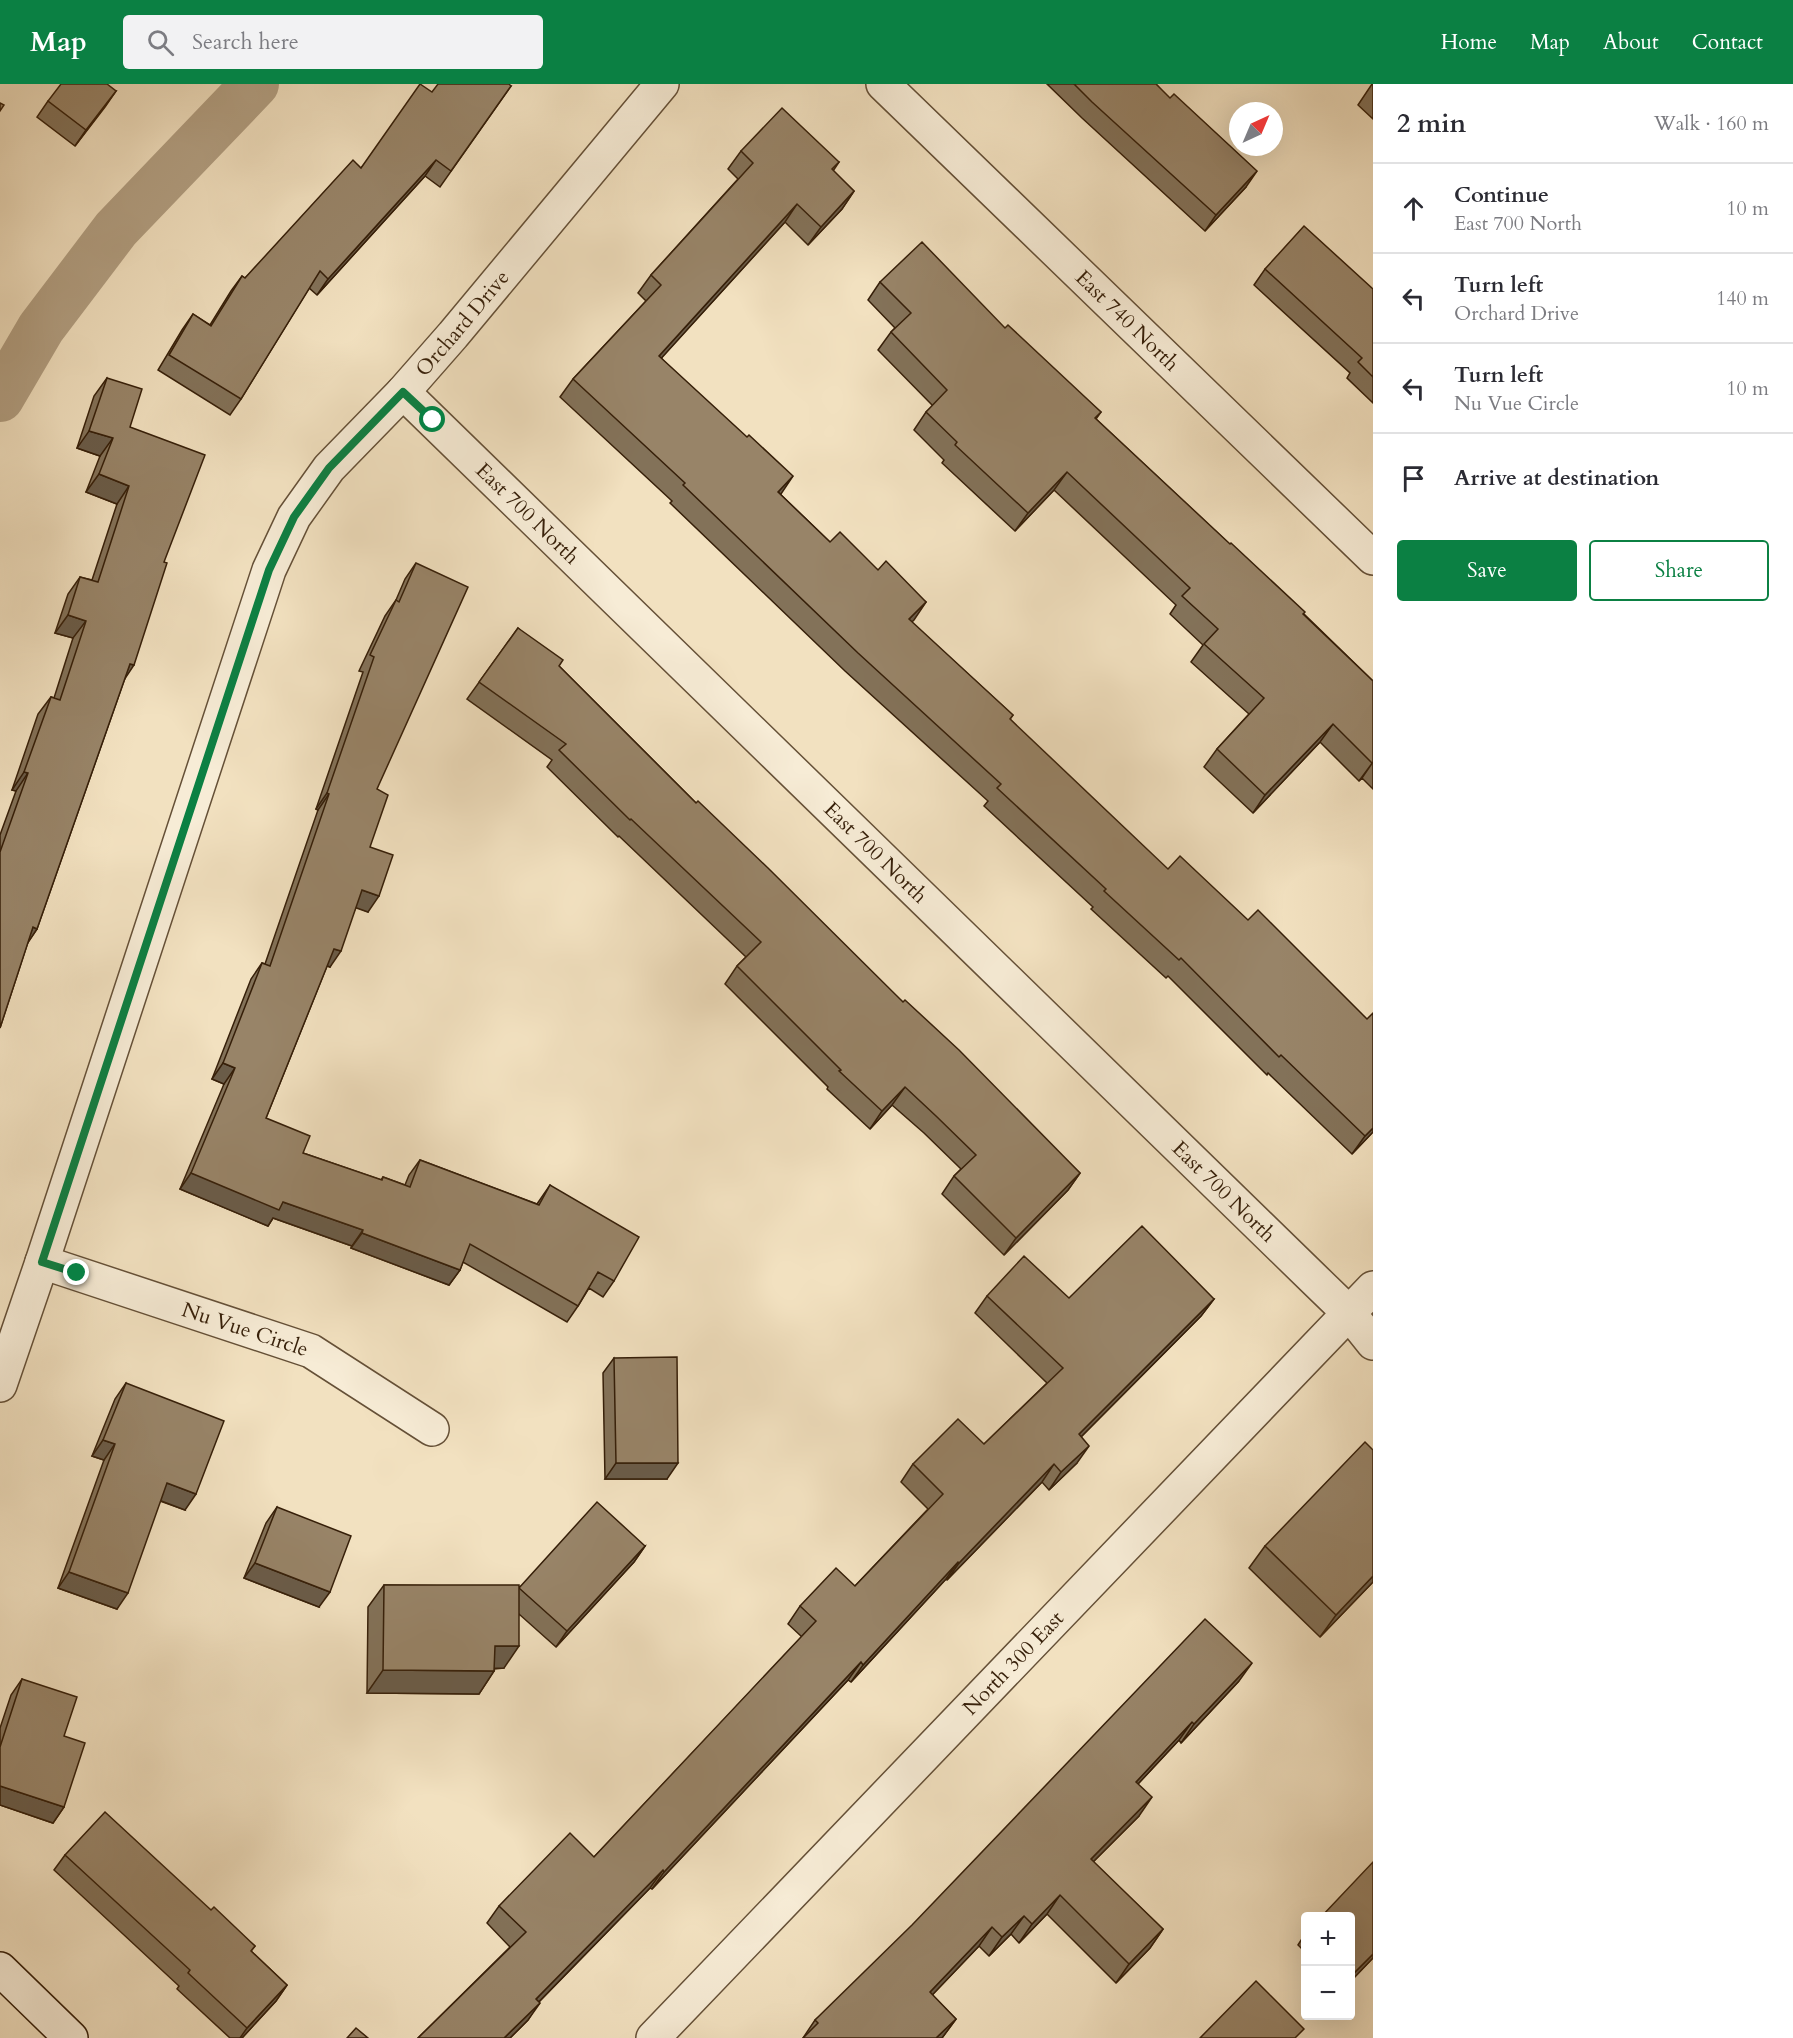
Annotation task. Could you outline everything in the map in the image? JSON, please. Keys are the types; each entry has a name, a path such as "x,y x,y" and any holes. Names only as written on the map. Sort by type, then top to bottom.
{"street":[{"name":"Orchard Drive","path":"0,1385 269,570 294,517 329,468 403,392 453,335 662,84"},
{"name":"East 740 North","path":"883,84 1373,558"},
{"name":"East 700 North","path":"403,392 1349,1313 1373,1342"},
{"name":"Nu Vue Circle","path":"42,1262 311,1351 432,1429"},
{"name":"North 300 East","path":"653,2038 1373,1288"},
{"path":"0,1969 71,2038"}],"building":[{"path":"61,84 107,84 116,91 86,130 48,101"},
{"path":"420,84 432,92 438,84 509,84 511,86 451,171 436,160 328,279 320,271 241,399 169,355 193,314 211,326 242,276 245,278 353,160 361,168"},
{"path":"1074,84 1156,84 1170,98 1174,94 1229,145 1229,156 1241,156 1257,171 1216,215"},
{"path":"782,108 839,162 832,169 854,191 821,227 797,204 659,356 793,476 778,492 830,542 840,532 878,570 886,561 926,602 909,619 1013,715 1010,719 1168,869 1180,856 1248,920 1258,910 1367,1019 1373,1013 1373,1128 1365,1136 1281,1055 1279,1057 1181,958 1179,960 1104,891 1106,889 997,788 1001,784 858,653 683,485 685,483 573,379 661,285 651,275 753,163 741,151"},
{"path":"1304,226 1373,289 1373,377 1358,362 1362,358 1265,269"},
{"path":"922,242 1005,328 1008,325 1101,412 1095,418 1305,612 1303,614 1373,681 1372,763 1333,724 1265,795 1217,749 1264,698 1204,644 1218,629 1182,596 1190,588 1067,472 1028,513 955,445 957,442 926,412 947,390 891,332 911,313 880,282"},
{"path":"107,378 142,389 130,427 205,455 164,562 167,563 134,665 130,664 37,929 33,927 0,1028 0,852 28,773 24,772 51,697 60,700 86,621 68,615 80,577 98,582 129,486 99,474 113,438 89,431"},
{"path":"416,563 468,587 377,789 388,795 370,847 393,855 379,896 362,890 341,951 334,949 266,1118 310,1136 303,1153 382,1180 383,1177 410,1187 420,1160 539,1205 550,1185 639,1237 614,1281 598,1272 578,1306 470,1244 460,1270 362,1233 363,1230 283,1202 279,1210 191,1173 235,1068 223,1063 262,963 270,966 374,657 370,655 396,600 399,602"},
{"path":"518,628 563,660 559,666 696,803 698,801 768,868 903,1002 905,1000 959,1050 1080,1173 1016,1238 954,1176 976,1155 905,1087 882,1111 839,1071 841,1070 737,966 761,942 630,820 559,750 566,744 479,682"},
{"path":"1142,1226 1214,1299 1079,1434 1089,1446 1061,1472 1054,1464 958,1562 863,1665 861,1662 664,1872 663,1870 536,1999 540,2003 504,2038 418,2038 526,1932 499,1906 570,1833 594,1857 816,1621 800,1606 836,1568 855,1586 943,1494 913,1464 958,1419 984,1444 1063,1368 987,1296 1024,1256 1069,1298"},
{"path":"677,1357 678,1463 616,1463 614,1358"},
{"path":"126,1383 224,1421 196,1494 167,1483 128,1593 69,1572 115,1444 103,1440"},
{"path":"1365,1442 1373,1450 1373,1576 1336,1615 1265,1546"},
{"path":"597,1502 645,1546 567,1631 519,1588"},
{"path":"277,1507 351,1536 330,1592 255,1563"},
{"path":"384,1585 519,1585 519,1646 495,1646 494,1671 383,1670"},
{"path":"1205,1619 1252,1663 1136,1782 1152,1797 1091,1859 1163,1929 1129,1964 1060,1895 1032,1924 1024,1916 1002,1937 992,1927 930,1992 956,2019 936,2038 803,2038 818,2023 815,2020 912,1925"},
{"path":"22,1679 77,1697 64,1736 85,1743 64,1807 0,1786 0,1747"},
{"path":"105,1812 211,1910 214,1907 255,1946 251,1951 287,1985 247,2028 188,1973 190,1970 65,1855"},
{"path":"1373,1862 1373,1954 1355,1972 1355,1912 1326,1912"},
{"path":"1256,1981 1304,2029 1295,2038 1200,2038"},
{"path":"356,2028 368,2038 347,2038"}],"waterway":[{"path":"0,398 41,328 116,229 255,84"}],"route":[{"path":"77,1273 42,1262 269,570 294,517 329,468 403,392 433,420"}]}
